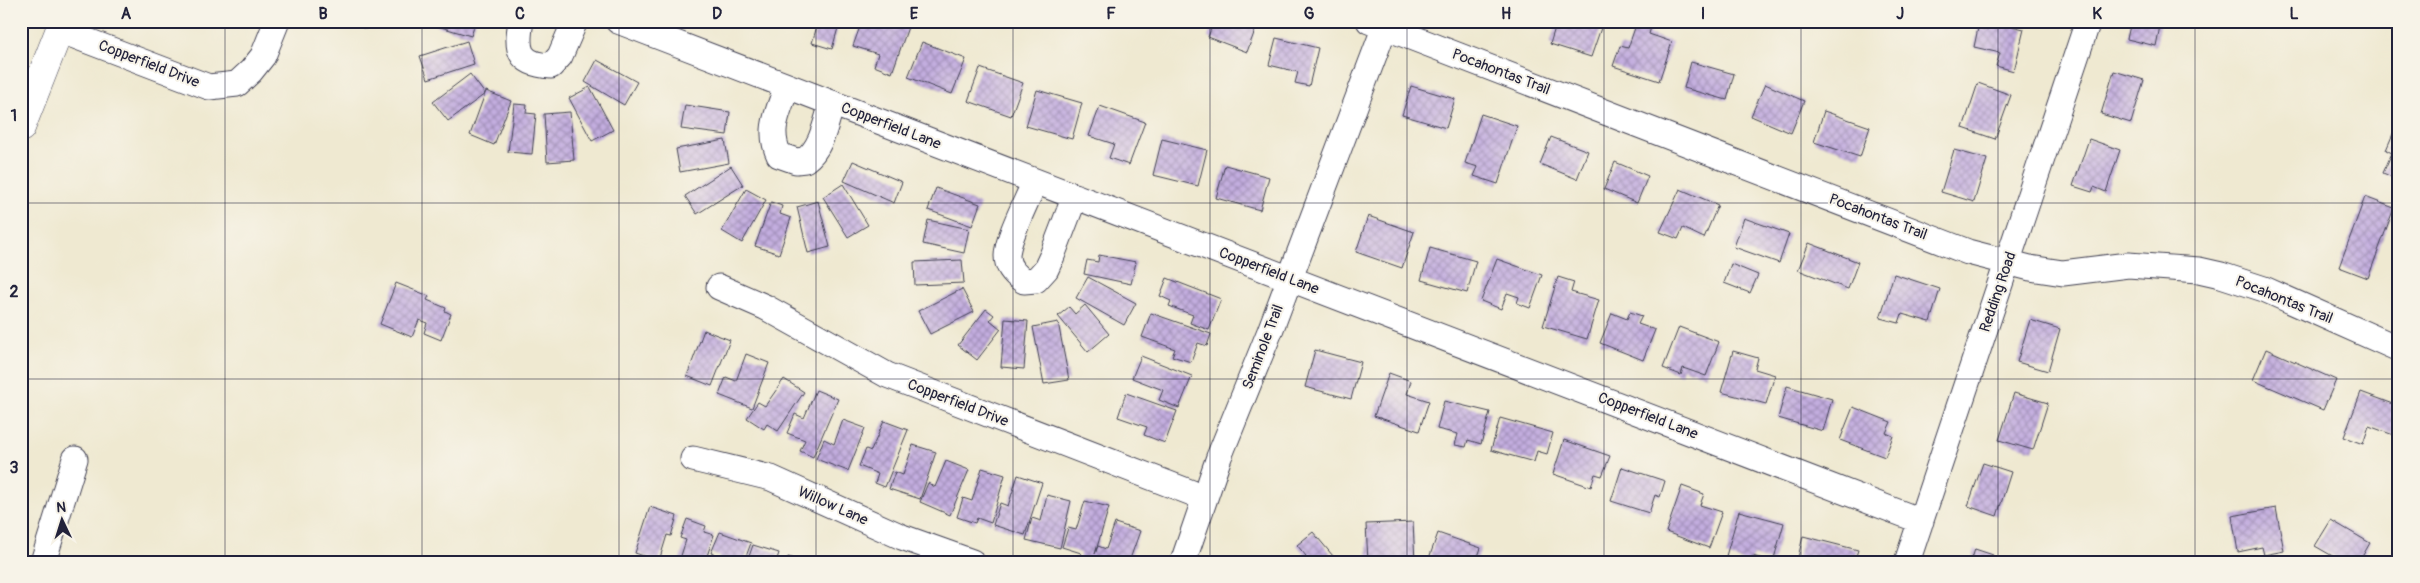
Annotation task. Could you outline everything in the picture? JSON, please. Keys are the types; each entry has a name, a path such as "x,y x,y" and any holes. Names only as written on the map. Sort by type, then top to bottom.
{"main road":[{"path":"21,128 61,26"}],"street":[{"name":"Copperfield Drive","path":"61,26 211,87 237,84 251,71 263,56 277,21"},
{"path":"522,21 518,46 524,57 538,65 551,66 560,56 575,21"},
{"name":"Copperfield Lane","path":"618,21 1921,521"},
{"name":"Redding Road","path":"1907,562 2088,21"},
{"name":"Pocahontas Trail","path":"1381,23 1968,252 2030,268 2063,273 2128,265 2199,270 2221,274 2264,289 2399,349"},
{"name":"Seminole Trail","path":"1183,562 1205,498 1290,279 1381,23"},
{"path":"787,86 772,137 779,155 787,159 805,160 812,155 821,138 832,103"},
{"path":"1035,181 1007,256 1013,274 1024,281 1036,280 1046,269 1075,196"},
{"name":"Copperfield Drive","path":"719,287 766,307 887,375 1205,498"},
{"path":"43,562 75,459"},
{"name":"Willow Lane","path":"692,459 771,478 902,537 972,562"}],"building":[{"path":"346,21 369,21 366,29"},
{"path":"428,21 476,21 471,36 427,23"},
{"path":"801,21 840,21 832,49 812,43 817,26"},
{"path":"862,21 891,21 908,27 892,73 874,66 878,54 853,46"},
{"path":"1169,21 1186,21 1184,26"},
{"path":"1214,21 1246,21 1257,25 1247,52 1208,37"},
{"path":"1557,21 1589,21 1602,25 1591,57 1550,44"},
{"path":"1991,21 2024,29 2014,71 1996,66 2000,53 1974,47 1978,28 1988,30"},
{"path":"2131,21 2161,21 2156,46 2127,39"},
{"path":"1637,22 1651,27 1649,34 1672,42 1659,81 1613,66 1620,46 1628,48"},
{"path":"1276,38 1318,48 1309,86 1295,83 1298,72 1269,65"},
{"path":"467,41 474,64 428,79 420,56"},
{"path":"922,42 966,59 952,94 908,77"},
{"path":"597,60 637,82 624,105 585,82"},
{"path":"1691,62 1734,74 1727,100 1684,88"},
{"path":"980,68 1023,83 1011,116 968,101"},
{"path":"2114,71 2144,80 2131,123 2101,114"},
{"path":"470,74 485,94 448,121 433,102"},
{"path":"1978,83 2011,95 1995,139 1963,128"},
{"path":"1765,84 1804,101 1791,133 1751,116"},
{"path":"1411,86 1455,99 1446,128 1402,115"},
{"path":"590,87 613,130 592,141 569,98"},
{"path":"1037,90 1082,103 1072,139 1026,126"},
{"path":"486,91 511,101 494,145 470,135"},
{"path":"514,104 527,105 526,113 536,114 532,154 508,152"},
{"path":"685,105 730,112 727,135 681,129"},
{"path":"1100,106 1145,122 1129,165 1109,158 1114,144 1089,136"},
{"path":"1824,111 1870,127 1860,157 1814,142"},
{"path":"570,112 574,160 547,162 544,114"},
{"path":"1481,114 1517,126 1498,184 1474,176 1478,167 1465,163"},
{"path":"2399,120 2399,180 2383,173 2392,153 2386,150"},
{"path":"1551,137 1588,151 1577,179 1540,164"},
{"path":"1162,139 1207,150 1198,186 1153,175"},
{"path":"2089,139 2120,150 2106,192 2094,187 2092,192 2073,186"},
{"path":"725,140 729,163 680,172 676,149"},
{"path":"1954,150 1987,159 1974,202 1941,192"},
{"path":"853,161 902,182 894,203 844,181"},
{"path":"1615,162 1648,176 1637,203 1604,189"},
{"path":"1225,165 1269,177 1260,210 1216,198"},
{"path":"731,166 743,185 697,214 685,196"},
{"path":"843,184 868,225 848,237 823,197"},
{"path":"936,188 980,204 972,226 928,210"},
{"path":"746,189 766,200 742,243 722,231"},
{"path":"1680,189 1718,205 1704,238 1683,228 1678,239 1660,232"},
{"path":"2365,197 2394,208 2368,278 2339,267"},
{"path":"818,201 830,247 808,253 797,207"},
{"path":"771,202 782,206 780,214 791,218 779,254 755,246"},
{"path":"1368,216 1414,232 1402,268 1356,252"},
{"path":"1744,218 1789,234 1779,263 1734,247"},
{"path":"928,220 969,229 964,253 923,244"},
{"path":"1809,243 1858,262 1848,289 1798,270"},
{"path":"1430,248 1476,261 1467,293 1421,280"},
{"path":"1099,255 1136,262 1131,284 1084,274 1087,260 1098,262"},
{"path":"1497,259 1542,275 1530,308 1517,303 1519,297 1507,293 1501,309 1481,301"},
{"path":"962,260 964,283 915,285 914,262"},
{"path":"1731,264 1758,275 1750,293 1724,283"},
{"path":"1894,274 1940,289 1930,322 1902,314 1899,323 1880,318"},
{"path":"1088,277 1136,303 1124,325 1076,298"},
{"path":"1558,277 1574,282 1571,292 1599,300 1587,339 1543,326"},
{"path":"1167,278 1221,299 1209,330 1190,323 1193,315 1169,306 1171,301 1160,296"},
{"path":"396,283 429,296 427,300 446,308 445,311 451,314 441,340 424,333 427,323 419,320 412,337 380,324"},
{"path":"962,289 974,312 930,334 918,311"},
{"path":"1085,305 1109,334 1088,352 1058,316 1069,307 1075,314"},
{"path":"986,309 994,315 990,320 1001,329 977,360 958,345"},
{"path":"1630,312 1642,316 1638,324 1655,330 1643,360 1600,343 1612,313 1627,319"},
{"path":"1151,313 1211,334 1207,346 1198,343 1191,362 1172,356 1175,349 1142,337"},
{"path":"1005,319 1028,321 1024,369 1001,367"},
{"path":"2030,320 2060,329 2048,371 2017,362"},
{"path":"1058,322 1069,380 1044,384 1033,327"},
{"path":"1679,327 1719,342 1706,376 1683,368 1681,375 1663,368"},
{"path":"704,330 730,340 712,386 687,376"},
{"path":"2266,349 2336,380 2323,410 2253,380"},
{"path":"1315,350 1361,362 1351,399 1305,387"},
{"path":"1733,351 1758,358 1755,369 1775,375 1766,404 1721,392"},
{"path":"746,354 769,363 752,408 719,395 726,377 736,381"},
{"path":"1141,356 1192,376 1179,408 1159,400 1163,390 1132,378"},
{"path":"1389,373 1411,381 1407,394 1429,401 1419,431 1374,416"},
{"path":"784,379 804,392 778,431 767,424 764,429 747,418 758,402 765,406"},
{"path":"1787,386 1832,399 1823,431 1778,418"},
{"path":"816,390 838,399 813,457 800,451 805,440 787,433 795,414 804,418"},
{"path":"2361,392 2399,406 2399,437 2369,426 2363,444 2344,437"},
{"path":"1126,393 1177,411 1165,443 1144,435 1147,427 1118,417"},
{"path":"2014,393 2048,403 2033,450 1999,440"},
{"path":"1444,401 1490,412 1481,444 1468,440 1466,447 1455,445 1458,434 1437,429"},
{"path":"1853,407 1891,422 1886,433 1893,436 1885,457 1840,440"},
{"path":"1500,418 1553,433 1547,454 1537,451 1534,462 1491,450"},
{"path":"843,420 865,428 848,471 816,459 824,439 834,444"},
{"path":"884,421 908,430 885,487 875,483 878,474 859,466 866,449 871,451"},
{"path":"1564,440 1610,456 1602,476 1595,474 1591,487 1553,474"},
{"path":"913,445 936,452 920,499 889,489 895,472 903,475"},
{"path":"946,461 969,470 950,515 920,502 928,483 935,487"},
{"path":"1983,463 2011,472 1997,516 1968,506"},
{"path":"1622,467 1665,481 1660,497 1655,495 1649,513 1611,501"},
{"path":"982,468 1005,475 991,523 977,518 975,523 957,517 963,498 972,501"},
{"path":"1018,475 1042,483 1025,535 993,525 1000,503 1008,506"},
{"path":"1682,486 1704,494 1700,505 1722,512 1709,548 1666,532"},
{"path":"1047,495 1071,501 1060,548 1026,540 1032,518 1041,521"},
{"path":"1085,501 1109,507 1095,554 1098,546 1106,549 1115,523 1140,531 1129,562 1078,562 1081,553 1062,547 1068,528 1076,530"},
{"path":"650,507 677,516 671,536 667,535 659,561 635,553"},
{"path":"2276,508 2284,551 2264,555 2262,547 2238,552 2232,516"},
{"path":"1739,511 1784,523 1773,562 1753,556 1751,562 1746,562 1726,556"},
{"path":"687,519 706,526 704,532 714,535 705,562 679,562 686,540 680,538"},
{"path":"2331,520 2370,543 2359,562 2334,562 2336,558 2315,546"},
{"path":"1413,522 1415,562 1368,562 1366,524"},
{"path":"720,532 751,543 744,562 718,562 720,557 711,553"},
{"path":"1313,532 1338,562 1299,562 1306,556 1297,545"},
{"path":"1438,533 1481,548 1476,562 1428,561"},
{"path":"1803,536 1858,550 1854,562 1797,562"},
{"path":"753,545 779,553 776,562 747,562"},
{"path":"1975,549 1993,555 1991,562 1971,562"},
{"path":"788,557 803,561 803,562 786,562"}]}
